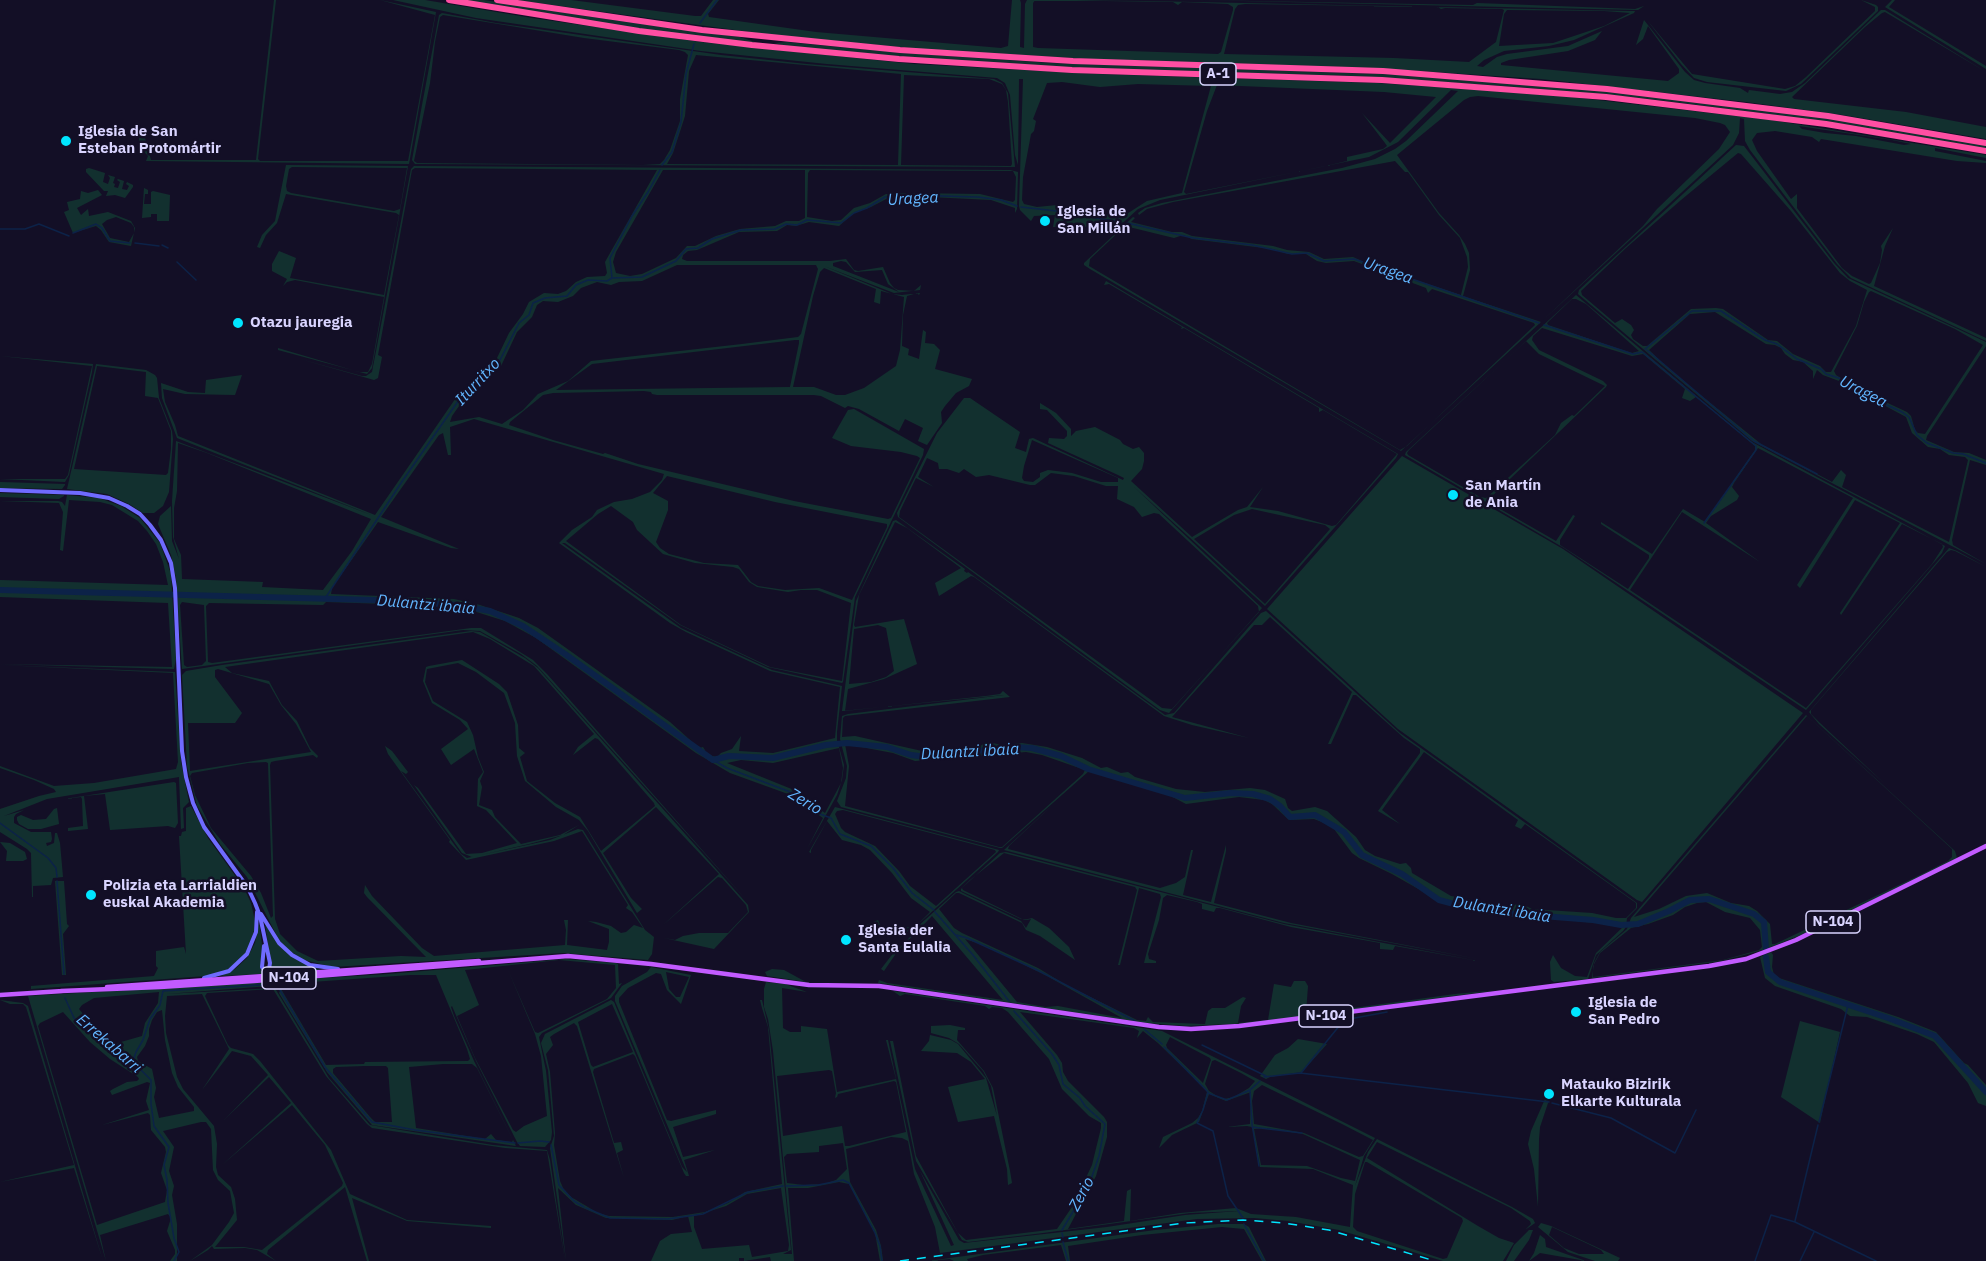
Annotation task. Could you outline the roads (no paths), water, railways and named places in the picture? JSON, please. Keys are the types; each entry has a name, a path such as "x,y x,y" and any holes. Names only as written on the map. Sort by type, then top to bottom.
{"highway":[{"path":"442,0 466,3"},
{"name":"A-1","path":"449,0 701,39 899,59 1072,70 1382,80 1595,96 1773,117 1986,151"},
{"name":"A-1","path":"497,0 702,30 910,51 1073,61 1383,71 1607,89 1828,116 1986,143"}],"main road":[{"path":"0,490 90,494 109,498 127,506 150,525 161,540 171,563 175,599 182,751 188,788 204,827 248,888 279,943 292,955 320,968 353,970"},
{"name":"N-104","path":"0,995 268,975 578,957 809,985 879,986 1159,1027 1191,1029 1239,1026 1709,966 1746,959 1796,940 1986,846"},
{"path":"257,906 270,968 268,975"},
{"path":"192,981 221,974 242,960 251,947 256,933 257,906"},
{"path":"265,942 262,967 268,975 277,978 296,978"},
{"name":"N-104","path":"61,991 254,981 517,959"},
{"path":"254,981 268,975"}],"waterway":[{"name":"Iturritxo","path":"700,23 717,0"},
{"name":"Iturritxo","path":"662,165 672,152 681,122 686,74 694,44"},
{"name":"Iturritxo","path":"324,600 461,397 486,370 500,360 519,323 529,315 533,303 545,298 567,296 576,285 588,280 607,281 612,278 610,258 660,170"},
{"name":"Uragea","path":"612,278 642,277 676,261 686,249 698,248 712,239 741,230 775,229 786,224 797,225 807,220 841,223 854,213 885,197 907,195 978,197 1001,200 1017,206"},
{"name":"Uragea","path":"1021,207 1120,222"},
{"name":"Uragea","path":"1127,223 1193,238 1252,245 1292,254 1307,253 1324,261 1354,259 1539,323"},
{"path":"0,229 25,229 39,224 69,236"},
{"path":"73,233 96,224 102,228 110,241 130,243"},
{"path":"135,243 159,246"},
{"path":"162,245 168,248"},
{"path":"177,262 196,280"},
{"name":"Uragea","path":"1645,349 1692,311 1721,311 1765,340 1777,344 1797,359 1839,378 1865,395 1902,412 1909,417 1917,435 1927,443 1986,463"},
{"name":"Uragea","path":"1544,325 1633,354 1642,352"},
{"path":"1647,350 1754,441 1817,474"},
{"path":"1642,352 1756,446 1756,450 1704,523"},
{"name":"Dulantzi ibaia","path":"0,590 373,600 458,605 490,611 523,626 565,654 713,760 729,756 773,758 826,745 847,743 887,747 911,755 927,757 1013,747 1032,748 1061,756 1088,769 1185,798 1231,793 1253,794 1270,799 1290,817 1315,815 1344,832 1362,855 1402,874 1439,900 1492,912 1593,920 1621,925 1638,924 1690,900 1709,899 1754,914 1764,922 1766,949"},
{"name":"Zerio","path":"713,760 727,768 793,793 820,814 831,818 840,834 871,846 893,868 912,893 934,910"},
{"name":"Errekabarri","path":"0,823 48,858 56,868 57,877"},
{"name":"Errekabarri","path":"57,881 64,974"},
{"name":"Zerio","path":"935,912 1009,1001"},
{"path":"956,935 1039,971 1135,1021"},
{"name":"Dulantzi ibaia","path":"1766,957 1768,972 1780,982 1935,1036 1986,1092"},
{"path":"133,1061 150,1019 160,1005 163,991 276,984 278,987"},
{"path":"280,990 325,1067 372,1122 515,1143"},
{"name":"Errekabarri","path":"65,998 74,1018 103,1044 133,1062 151,1080 154,1126 169,1147 164,1165 174,1238 179,1252 174,1261"},
{"path":"1819,1122 1848,1005"},
{"name":"Zerio","path":"1014,1011 1052,1054 1059,1065 1063,1084 1105,1124 1099,1156 1089,1185 1062,1230"},
{"path":"1301,1073 1344,1020 1387,1012"},
{"path":"1144,1029 1162,1044"},
{"path":"1202,1045 1266,1076"},
{"path":"1164,1047 1208,1092 1197,1123 1213,1131 1228,1196 1243,1218"},
{"path":"1264,1077 1300,1073 1549,1102"},
{"path":"1208,1093 1227,1100 1250,1090 1260,1081"},
{"path":"1250,1090 1252,1124 1259,1166"},
{"path":"1552,1103 1611,1118 1675,1153 1696,1110"},
{"path":"1795,1221 1818,1125"},
{"path":"1252,1127 1302,1133"},
{"path":"518,1143 549,1142"},
{"path":"551,1145 559,1185 574,1201 584,1207"},
{"path":"786,1186 818,1185 843,1180 849,1183 875,1233 882,1261"},
{"path":"586,1208 610,1218 668,1219 703,1214 748,1192 783,1186"},
{"path":"1755,1261 1771,1215 1795,1222 1876,1261"},
{"path":"1244,1224 1264,1261"},
{"path":"1800,1261 1814,1232"},
{"name":"Zerio","path":"1062,1233 1063,1237"},
{"name":"Zerio","path":"1063,1242 1068,1261"}],"railway":[{"path":"900,1261 1184,1223 1243,1220 1329,1230 1435,1261"}],"place":[{"name":"Iglesia de San Esteban Protomártir","path":"66,141"},
{"name":"Iglesia de San Millán","path":"1045,221"},
{"name":"Otazu jauregia","path":"238,323"},
{"name":"San Martín de Ania","path":"1453,495"},
{"name":"Polizia eta Larrialdien euskal Akademia","path":"91,895"},
{"name":"Iglesia der Santa Eulalia","path":"846,940"},
{"name":"Iglesia de San Pedro","path":"1576,1012"},
{"name":"Matauko Bizirik Elkarte Kulturala","path":"1549,1094"}]}
